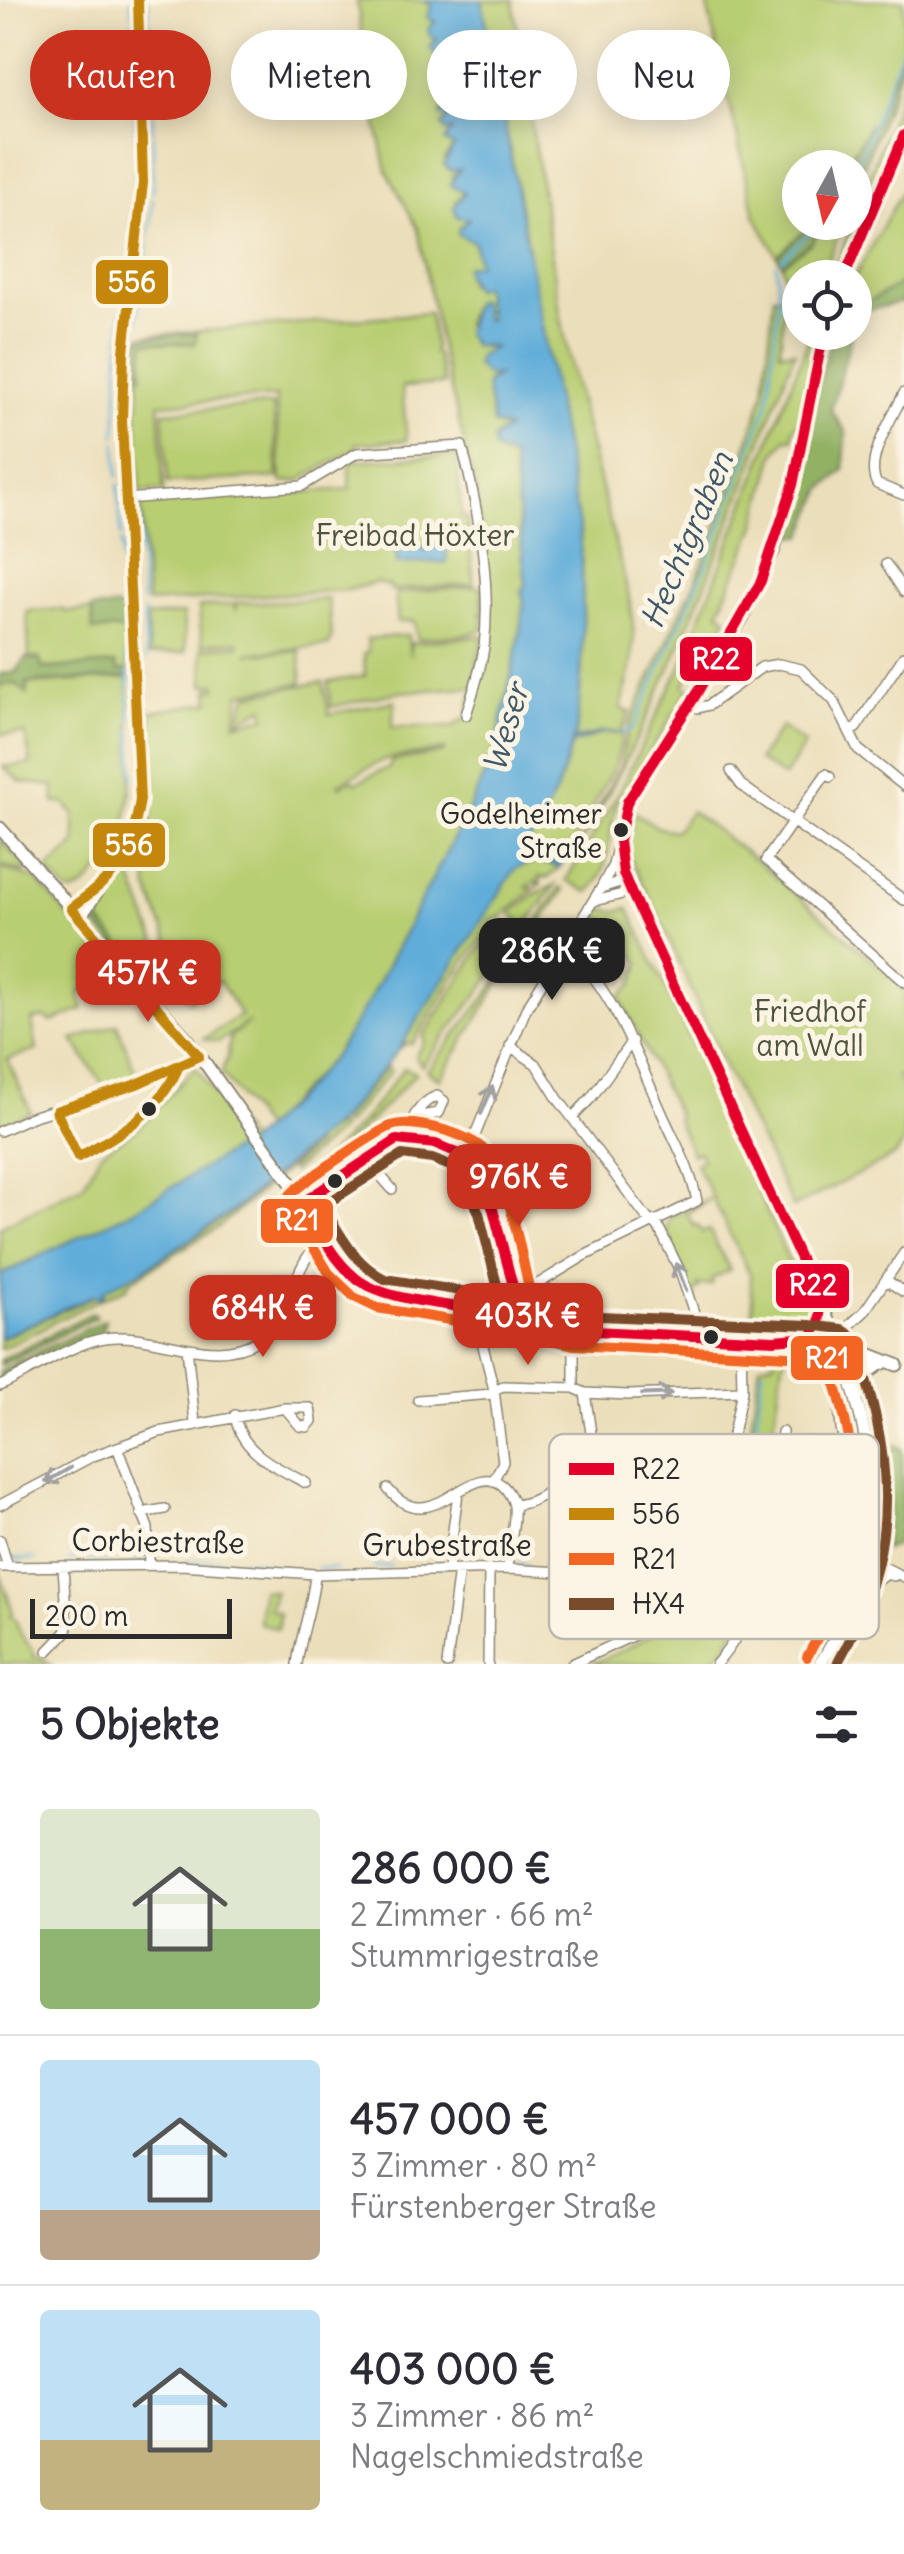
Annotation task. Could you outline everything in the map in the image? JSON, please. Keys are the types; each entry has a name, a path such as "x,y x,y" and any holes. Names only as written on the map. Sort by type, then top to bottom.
{"main road":[{"path":"852,260 904,135"},
{"path":"820,350 793,485 774,550 743,617 627,802 619,840 628,886 840,1350 864,1434"},
{"path":"0,828 200,1056 304,1202 342,1266 356,1279 382,1293 482,1309 574,1330 774,1340 840,1350 901,1366"},
{"path":"304,1202 397,1140 406,1138 466,1156 479,1172 521,1317"},
{"path":"803,1339 814,1334 819,1326 821,1304"},
{"path":"774,1340 803,1339 901,1366"},
{"path":"857,1400 866,1374 883,1364"},
{"path":"820,1664 832,1639"}],"street":[{"path":"76,913 97,898 125,854 140,800 122,395 143,183 138,0"},
{"path":"904,393 878,448 872,473 877,484 904,496"},
{"path":"893,418 904,412"},
{"path":"125,498 302,486 357,453 462,446 474,495 486,610 482,665 466,714"},
{"path":"886,564 904,592"},
{"path":"850,731 856,728 904,656"},
{"path":"690,704 702,707 715,702 762,667 791,665 815,680 834,701 858,749 902,778"},
{"path":"731,771 735,780 904,900"},
{"path":"830,777 826,774 766,860 904,982"},
{"path":"466,1156 526,1008 601,888 613,865 619,840"},
{"path":"601,888 628,886"},
{"path":"591,902 628,886"},
{"path":"515,1298 603,1247 697,1200 680,1148 632,1041 592,978 564,946"},
{"path":"572,1118 632,1041"},
{"path":"510,1046 536,1064 572,1118 652,1221 680,1271 702,1337"},
{"path":"0,1131 137,1084 200,1056"},
{"path":"406,1138 414,1117"},
{"path":"366,1158 392,1188"},
{"path":"0,1386 98,1339 124,1336 187,1348 223,1349 255,1342 276,1323 305,1259 324,1239"},
{"path":"852,1323 904,1253"},
{"path":"886,1280 904,1292"},
{"path":"221,1304 236,1302 240,1288 294,1288"},
{"path":"482,1309 482,1342 504,1462 493,1481"},
{"path":"574,1330 574,1388"},
{"path":"733,1434 742,1391 742,1338"},
{"path":"187,1348 195,1424"},
{"path":"418,1400 493,1392 503,1386 574,1388 628,1395 742,1391"},
{"path":"585,1392 592,1434"},
{"path":"839,1406 842,1434"},
{"path":"0,1504 84,1461 159,1432 285,1408"},
{"path":"235,1415 254,1453 306,1483"},
{"path":"118,1447 148,1528 149,1561"},
{"path":"388,1489 400,1502 423,1507 445,1501 482,1481 493,1481 508,1493 514,1505 507,1569"},
{"path":"447,1664 458,1493"},
{"path":"514,1505 549,1493"},
{"path":"141,1514 165,1509"},
{"path":"0,1540 4,1567"},
{"name":"Corbiestraße","path":"4,1567 149,1561 315,1574"},
{"path":"879,1564 904,1577"},
{"path":"48,1651 67,1631 63,1566"},
{"name":"Grubestraße","path":"315,1574 451,1567 549,1569"},
{"path":"488,1664 490,1569"},
{"path":"297,1664 314,1596 315,1574"},
{"path":"879,1574 904,1577"},
{"path":"879,1578 888,1576"},
{"path":"572,1664 626,1639"},
{"path":"716,1664 734,1639"}],"green space":[{"path":"357,0 423,0 432,5 427,17 435,22 436,30 427,30 427,120 446,120 446,131 452,130 448,144 454,145 445,159 460,169 452,177 465,192 456,202 470,219 458,234 474,242 479,265 465,274 469,285 483,287 489,320 471,307 465,325 476,346 494,348 479,357 498,375 488,381 493,424 507,429 497,435 499,454 512,457 513,461 526,586 522,590 519,638 495,752 468,811 366,1006 334,1056 264,1129 221,1072 228,1057 230,1037 249,1022 218,1042 204,1039 241,1015 219,981 190,1000 176,989 176,978 181,974 148,887 146,856 155,781 151,712 210,702 209,688 216,689 216,684 204,685 202,648 239,645 238,641 202,644 199,607 234,604 236,612 236,603 328,599 332,637 329,645 246,654 300,651 302,683 241,693 235,724 266,717 263,707 238,722 247,695 323,682 329,714 395,701 392,727 452,727 467,717 488,634 477,494 441,350 418,229 387,171 376,120 407,120 407,30 361,30","holes":["445,750 391,761 390,767 356,783 353,780 338,784 385,759"]},
{"path":"482,0 513,0 518,30 488,30"},
{"path":"712,0 904,0 904,49 873,125 856,150 782,150 782,240 794,240 777,256 755,215 730,105 730,30 713,30 708,9"},
{"path":"904,49 904,61 870,150 855,150 869,125 873,125"},
{"path":"904,84 904,119 872,197 872,169"},
{"path":"504,120 531,120 561,318 630,601 634,635 621,709 630,712 615,765 562,863 547,857 521,857 556,792 572,744 598,734 572,740 576,732 582,657 580,532"},
{"path":"904,187 904,282 872,299 872,260 864,260"},
{"path":"794,240 813,240 782,260 782,264 777,256"},
{"path":"836,240 829,260 788,260 811,243"},
{"path":"846,240 854,240 846,260 839,260"},
{"path":"904,282 904,302 872,309 872,299"},
{"path":"774,296 782,296 780,352 795,351 721,547 666,676 605,801 570,861 620,766 629,725 698,576 764,393"},
{"path":"429,313 433,353 437,354 444,384 402,387 407,440 356,444 356,448 299,481 281,482 276,397 159,404 164,490 140,492 140,336"},
{"path":"197,333 195,344 145,342 142,375 138,375 139,338"},
{"path":"804,350 815,350 799,425 794,426 792,438 786,438 774,455 755,528 719,611 727,618 721,629 715,628 684,685 690,689 617,804 606,862 588,892 566,880 616,797 684,660"},
{"path":"828,350 847,350 831,410 846,432 844,470 823,489 803,536 788,535"},
{"path":"273,405 278,477 168,483 163,412"},
{"name":"Freibad Höxter","path":"456,455 474,584 390,590 390,585 379,582 348,590 147,603 141,502 350,489 349,465 353,461"},
{"path":"481,586 483,612 478,614 483,614 483,629 417,639 414,621 398,622 395,593"},
{"path":"123,607 124,629 93,631 92,609"},
{"path":"92,610 93,631 124,629 127,671 117,672 116,665 42,668 39,659 29,658 27,611"},
{"path":"183,614 186,652 149,655 146,617"},
{"path":"408,635 410,656 411,643 483,636 473,687 398,692 331,707 328,682 365,676 367,639"},
{"path":"26,658 39,659 43,669 116,664 117,671 127,671 127,677 27,683 27,694 17,684 0,685 0,674 14,673"},
{"path":"128,678 132,781 123,830 94,877 72,893 47,870 76,844 74,815 65,803 54,803 54,786 21,782 3,767 31,764 25,734 0,734 0,685 17,684 27,693 27,684"},
{"path":"781,727 805,744 784,777 758,760"},
{"name":"Friedhof am Wall","path":"691,811 758,862 904,987 904,1073 897,1076 904,1091 904,1142 896,1155 793,1207 626,850 634,812 659,828 675,831"},
{"path":"0,839 27,869 25,872 0,865"},
{"path":"538,860 559,868 548,878 539,877 541,884 535,888 539,884 536,881 527,887 534,889 500,918 491,919 493,924 412,1044 399,1049 515,868"},
{"path":"0,868 36,879 120,975 79,994 84,1009 51,1022 45,1017 32,1020 37,1050 7,1059 31,1112 0,1126"},
{"path":"125,870 129,871 99,920 164,995 161,998 93,922 96,911"},
{"path":"129,871 169,976 164,995 98,919"},
{"path":"555,885 422,1066 415,1056 425,1042 423,1036 481,947 492,936 503,944 520,921 511,913 533,895"},
{"path":"560,888 564,890 503,977 440,1079 427,1071 488,994"},
{"path":"628,908 732,1127 732,1143 743,1157 810,1309 812,1327 803,1333 757,1330 754,1325 750,1275 696,1164 702,1160 699,1152 692,1154 678,1116 620,997 633,984 640,963 609,923 595,913 601,909"},
{"path":"117,1024 137,1077 104,1087 73,1040"},
{"path":"195,1067 250,1142 131,1212 0,1275 0,1227 83,1185 100,1153 140,1127"},
{"path":"387,1067 391,1071 344,1126 340,1120"},
{"path":"404,1068 416,1073 354,1137 303,1180 362,1122"},
{"path":"340,1120 330,1130 337,1125 341,1129 292,1172 290,1169 316,1144 220,1226 127,1283 128,1287 103,1298 103,1291 196,1236 256,1194"},
{"path":"710,1199 687,1214 702,1232 709,1230 730,1270 712,1279 712,1285 698,1285 694,1305 666,1228 670,1217"},
{"path":"97,1295 100,1299 0,1349 0,1339"},
{"path":"92,1313 96,1317 0,1365 0,1360"},
{"path":"105,1320 102,1331 0,1382 0,1371"},
{"path":"776,1348 785,1350 773,1434 750,1434 760,1365 774,1361"},
{"path":"896,1445 902,1449 903,1461 900,1532 898,1544 883,1549 889,1449"},
{"path":"0,1573 13,1612 10,1617 15,1618 34,1657 40,1656 50,1664 0,1664"},
{"path":"262,1590 275,1591 269,1609 279,1613 278,1629 259,1623"},
{"path":"729,1639 707,1664 591,1664 639,1642"}],"water":[{"path":"423,0 482,0 488,30 428,30 435,22 427,17 432,5"},
{"name":"Weser","path":"446,120 504,120 580,532 582,657 576,732 572,740 603,732 622,733 602,733 572,744 556,792 521,857 547,857 562,863 559,868 537,861 515,869 399,1049 341,1119 230,1213 148,1267 103,1291 103,1298 94,1295 0,1338 0,1275 131,1212 239,1146 244,1147 334,1056 366,1006 495,752 519,638 522,589 526,586 513,461 494,450 493,439 507,429 493,424 486,384 498,375 486,376 476,364 479,356 494,347 473,345 465,332 475,300 481,301 485,320 489,319 483,287 474,289 465,274 466,266 478,264 474,242 458,234 469,219 457,217 454,207 465,193 450,185 460,169 451,171 444,165 454,146 445,142 452,130 446,131 442,126"},
{"path":"410,532 411,544 422,544 423,551 426,544 446,542 447,562 397,564 395,533"}],"waterway":[{"path":"131,0 132,15"},
{"path":"148,0 149,16"},
{"path":"149,21 149,30"},
{"path":"132,22 132,30"},
{"name":"Hechtgraben","path":"863,150 904,43"},
{"path":"136,120 136,139"},
{"path":"152,120 153,132"},
{"path":"153,136 153,192"},
{"path":"136,146 136,190"},
{"path":"130,252 135,199"},
{"path":"149,237 153,199"},
{"name":"Hechtgraben","path":"782,259 802,240"},
{"path":"144,270 148,243"},
{"path":"123,303 128,264"},
{"name":"Hechtgraben","path":"622,733 633,729 705,568 768,403 779,297 776,264"},
{"path":"137,322 143,277"},
{"path":"120,328 122,309"},
{"path":"133,373 136,327"},
{"path":"116,436 120,332"},
{"path":"132,381 135,491"},
{"path":"116,442 118,477"},
{"path":"118,484 121,537"},
{"path":"139,514 143,602"},
{"path":"121,543 122,564"},
{"path":"122,571 123,589"},
{"path":"124,595 127,663"},
{"path":"144,611 147,660"},
{"path":"128,671 129,689"},
{"path":"129,694 131,723"},
{"path":"131,730 134,779"},
{"path":"306,1281 322,1281"},
{"path":"325,1281 333,1282"},
{"path":"249,1284 288,1283"},
{"path":"190,1323 220,1308"},
{"path":"754,1434 763,1369"},
{"path":"12,1559 35,1559"},
{"path":"134,1560 145,1559"},
{"path":"69,1560 75,1560"},
{"path":"88,1560 108,1560"},
{"path":"186,1560 263,1562"},
{"path":"517,1564 527,1565"},
{"path":"436,1565 445,1565"},
{"path":"375,1567 391,1566"},
{"path":"543,1566 549,1566"},
{"path":"318,1568 336,1569"}],"transit line":[{"name":"556","path":"138,0 143,183 124,352 122,420 140,800 120,863 71,908 199,1056"},
{"name":"R22","path":"852,260 904,135"},
{"name":"R22","path":"521,1317 574,1330 774,1340 810,1337 819,1325 821,1304 631,892 623,873 619,841 627,802 696,695 761,581 793,485 820,350"},
{"name":"556","path":"178,1068 149,1110 123,1131 78,1157 56,1111 137,1084 199,1056"},
{"name":"R21","path":"516,1331 377,1308 354,1297 329,1273 290,1209 290,1195 391,1126 426,1126 467,1139 485,1151 502,1183 533,1304"},
{"name":"R22","path":"397,1140 436,1144 472,1159 493,1209 521,1317 390,1294 356,1278 333,1253 303,1202 397,1140"},
{"name":"HX4","path":"402,1155 432,1159 461,1170 479,1213 500,1297 385,1279 349,1248 323,1206 402,1155"},
{"name":"HX4","path":"533,1304 576,1315 810,1325 842,1329 849,1334 865,1375 880,1437 885,1504 879,1557"},
{"name":"R21","path":"518,1332 573,1345 827,1358 848,1434"},
{"name":"R21","path":"807,1657 816,1639"},
{"name":"HX4","path":"837,1664 850,1639"}],"place":[{"name":"Godelheimer Straße","path":"621,830"}]}
